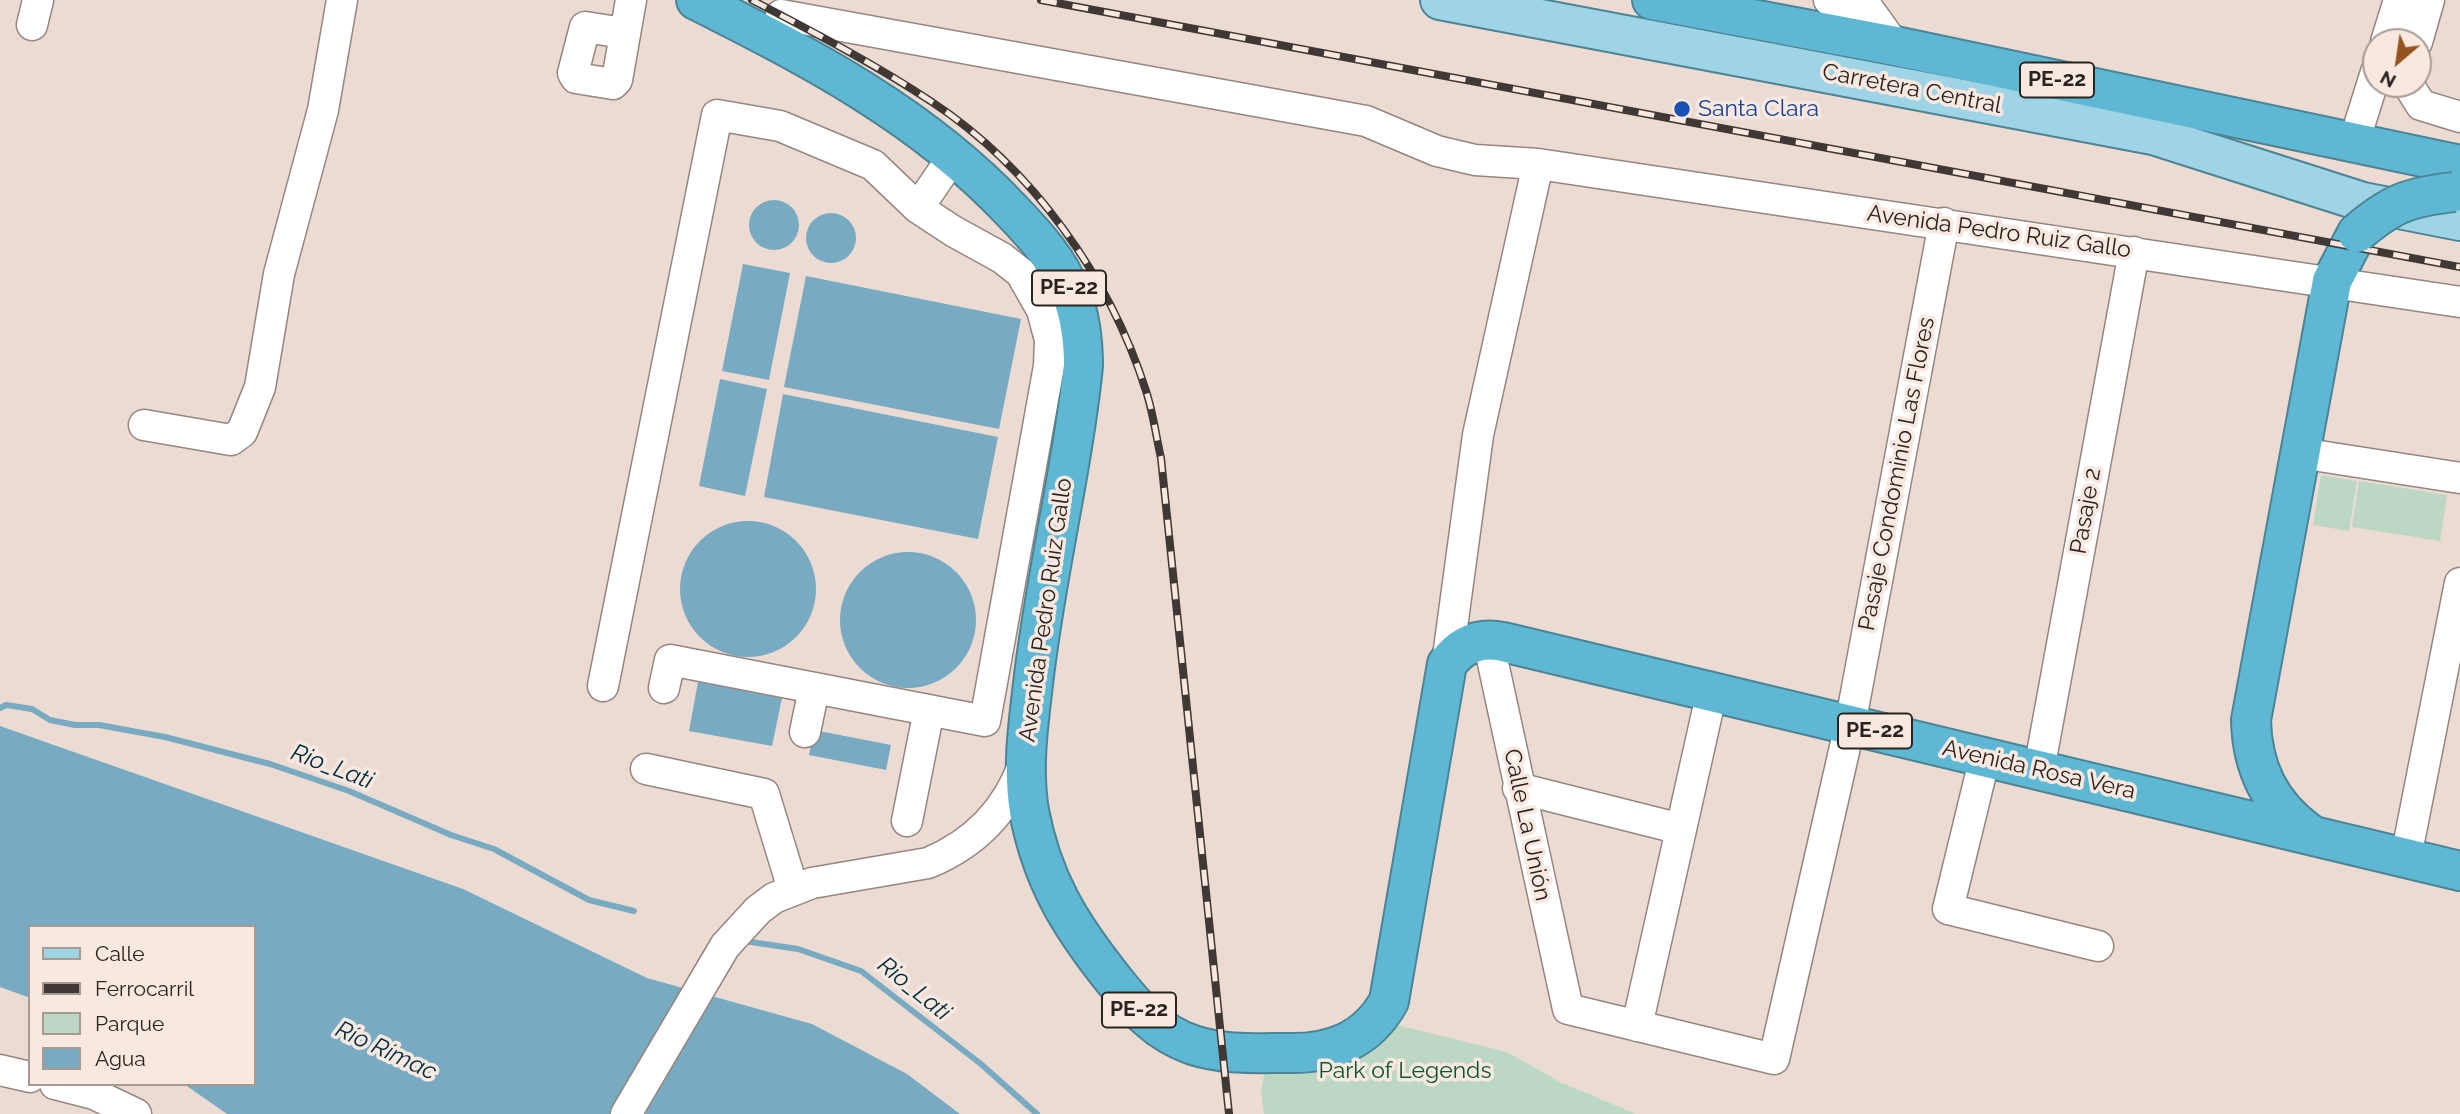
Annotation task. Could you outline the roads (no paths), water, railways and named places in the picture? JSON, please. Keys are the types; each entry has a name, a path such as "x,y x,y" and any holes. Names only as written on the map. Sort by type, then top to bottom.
{"highway":[{"name":"Avenida Pedro Ruiz Gallo","path":"696,0 781,43 882,102 954,155 1001,199 1049,253 1071,291 1082,330 1081,383 1039,628 1025,760 1029,808 1050,882 1075,931 1146,1018 1177,1039 1220,1052 1305,1054 1329,1050 1365,1032 1389,1001 1447,664"},
{"name":"Carretera Central","path":"1652,0 1895,46 2354,142 2458,192"},
{"path":"2311,835 2282,810 2266,786 2255,759 2251,720 2332,281 2357,233 2381,212 2414,196 2458,192"},
{"path":"1447,664 1462,648 1488,640"},
{"name":"Avenida Rosa Vera","path":"1488,640 1713,691 2311,835"},
{"name":"PE-22","path":"2311,835 2460,871"}],"main road":[{"name":"Carretera Central","path":"1440,0 2153,135 2362,202 2458,192"}],"street":[{"path":"144,425 231,440 242,432 260,387 279,274 323,110 342,0"},
{"path":"623,33 631,0"},
{"path":"1829,0 1867,7 1895,46"},
{"path":"2390,28 2399,0"},
{"path":"2421,28 2429,0"},
{"name":"Avenida Pedro Ruiz Gallo","path":"781,43 781,15 1366,121 1437,151 1475,160 1538,164 2134,251 2460,302"},
{"path":"2354,142 2368,98"},
{"path":"2417,98 2421,105 2460,117"},
{"path":"603,686 717,115 780,126 873,165 918,208 1021,273 1042,310 1049,340 1049,366 985,721 670,660 664,688"},
{"path":"918,208 954,155"},
{"path":"1447,664 1478,435 1538,164"},
{"name":"Pasaje Condominio Las Flores","path":"1637,1026 1774,1059 1850,725 1944,223"},
{"name":"Pasaje 2","path":"2039,770 2134,251"},
{"path":"2300,453 2460,478"},
{"path":"2406,857 2460,583"},
{"name":"Calle La Unión","path":"1488,640 1568,1009 1637,1026"},
{"path":"805,732 814,689"},
{"path":"1637,1026 1713,691"},
{"path":"907,821 929,710"},
{"path":"1985,757 1948,909 2098,946"},
{"path":"626,1114 745,921 774,898 793,890 928,863 952,852 974,838 999,811 1014,787 1025,760"},
{"path":"646,769 764,794 793,890"},
{"path":"1518,788 1681,829"},
{"path":"0,1070 28,1077"},
{"path":"63,1086 94,1094 136,1114"}],"water":[{"path":"774,200 791,208 799,225 791,242 774,250 757,242 749,225 757,208"},
{"path":"831,213 848,221 856,238 848,255 831,263 814,255 806,238 814,221"},
{"path":"743,264 790,273 769,380 722,371"},
{"path":"806,276 1021,319 999,429 784,387"},
{"path":"720,379 767,389 745,496 699,486"},
{"path":"783,394 998,437 978,539 764,497"},
{"path":"748,521 774,526 796,541 811,563 816,589 811,615 796,637 774,652 748,657 722,652 700,637 685,615 680,589 685,563 700,541 722,526"},
{"path":"908,552 934,557 956,572 971,594 976,620 971,646 956,668 934,683 908,688 882,683 860,668 845,646 840,620 845,594 860,572 882,557"},
{"path":"698,682 782,698 772,746 689,731"},
{"name":"Río Rímac","path":"0,726 463,889 647,978 812,1024 907,1074 960,1114 227,1114 187,1086 256,1086 256,925 28,925 28,997 0,987"},
{"path":"814,730 891,745 886,770 809,755"}],"waterway":[{"name":"Rio_Lati","path":"0,708 6,705 32,709 50,720 75,725 99,725 165,737 270,764 349,791 451,835 494,849 589,900 634,911"},
{"name":"Rio_Lati","path":"744,941 798,949 861,971 981,1064 1037,1114"}],"railway":[{"path":"752,0 910,88 968,129 1003,159 1063,228 1089,267 1131,349 1148,399 1161,458 1229,1114"},
{"path":"1041,0 2460,267"}],"place":[{"name":"Santa Clara","path":"1682,109"}],"park label":[{"name":"Park of Legends","path":"1405,1071"}]}
